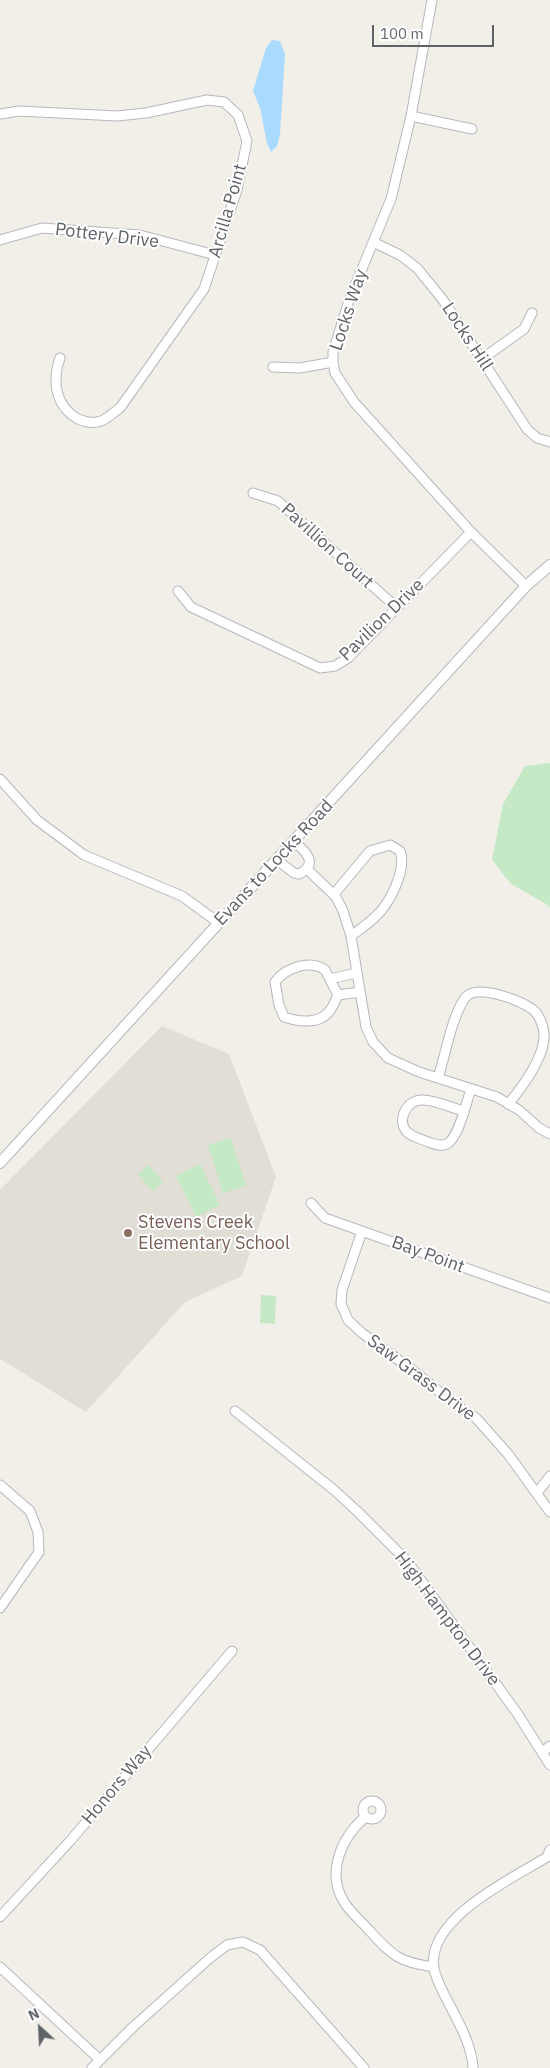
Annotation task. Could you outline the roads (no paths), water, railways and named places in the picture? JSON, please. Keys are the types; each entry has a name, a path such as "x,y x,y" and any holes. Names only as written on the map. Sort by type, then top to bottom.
{"street":[{"name":"Locks Way","path":"432,0 411,116 391,199 349,300 333,352 333,362 335,373 340,383 354,402 471,532 526,586"},
{"name":"Arcilla Point","path":"0,114 19,110 117,116 146,113 207,100 224,102 238,115 247,141 237,190 204,289 120,408 101,421 86,422 68,413 58,398 55,372 60,358"},
{"path":"411,116 472,129"},
{"name":"Pottery Drive","path":"0,240 42,228 140,236 215,255"},
{"name":"Locks Hill","path":"373,242 400,255 418,268 443,300 527,429 537,438 550,442"},
{"path":"482,359 524,329 532,313"},
{"path":"273,367 300,368 333,362"},
{"name":"Pavillion Court","path":"253,493 278,501 396,608"},
{"name":"Pavilion Drive","path":"178,590 191,607 320,668 336,666 348,658 471,532"},
{"name":"Evans to Locks Road","path":"0,1162 526,586 550,565"},
{"path":"0,779 37,820 84,855 182,896 219,923"},
{"path":"277,860 294,873 299,874 307,869 309,858 304,850 294,842"},
{"path":"334,894 370,851 390,845 400,851 403,859 401,873 388,900 376,916 351,936"},
{"path":"307,869 334,894 343,911 351,936 366,1027 373,1042 388,1058 438,1078 498,1098 538,1128 550,1134"},
{"path":"313,965 325,970 338,995 332,1009 323,1017 308,1021 295,1020 284,1017 276,992 275,982 280,976 299,967 313,965"},
{"path":"330,979 356,973"},
{"path":"438,1078 456,1015 466,997 475,992 486,991 501,995 532,1009 538,1014 544,1035 540,1053 524,1085 508,1104"},
{"path":"338,995 360,992"},
{"path":"464,1111 424,1100 413,1100 407,1106 403,1118 404,1128 409,1134 439,1146 447,1144 456,1135 464,1111 471,1089"},
{"name":"Bay Point","path":"311,1203 324,1218 550,1298"},
{"name":"Saw Grass Drive","path":"362,1230 342,1290 341,1304 348,1320 362,1333 420,1375 452,1402 476,1418 508,1454 550,1512"},
{"name":"High Hampton Drive","path":"234,1411 340,1495 406,1561 517,1713 550,1765"},
{"path":"537,1493 550,1476"},
{"path":"0,1486 30,1511 38,1532 39,1552 0,1608"},
{"name":"Honors Way","path":"0,1917 70,1841 232,1651"},
{"path":"542,1752 550,1746"},
{"path":"365,1817 356,1826 341,1850 335,1867 336,1886 345,1904 397,1959 414,1965 434,1967"},
{"path":"473,2068 473,2059 434,1967 436,1946 446,1930 474,1901 549,1855"},
{"path":"92,2068 99,2059 210,1958 227,1945 242,1942 260,1950 364,2068"},
{"path":"0,1967 99,2059"}],"water":[{"path":"272,40 280,41 285,54 280,134 277,146 271,152 267,143 260,108 253,91 266,48"}],"place":[{"name":"Stevens Creek Elementary School","path":"128,1233"}]}
